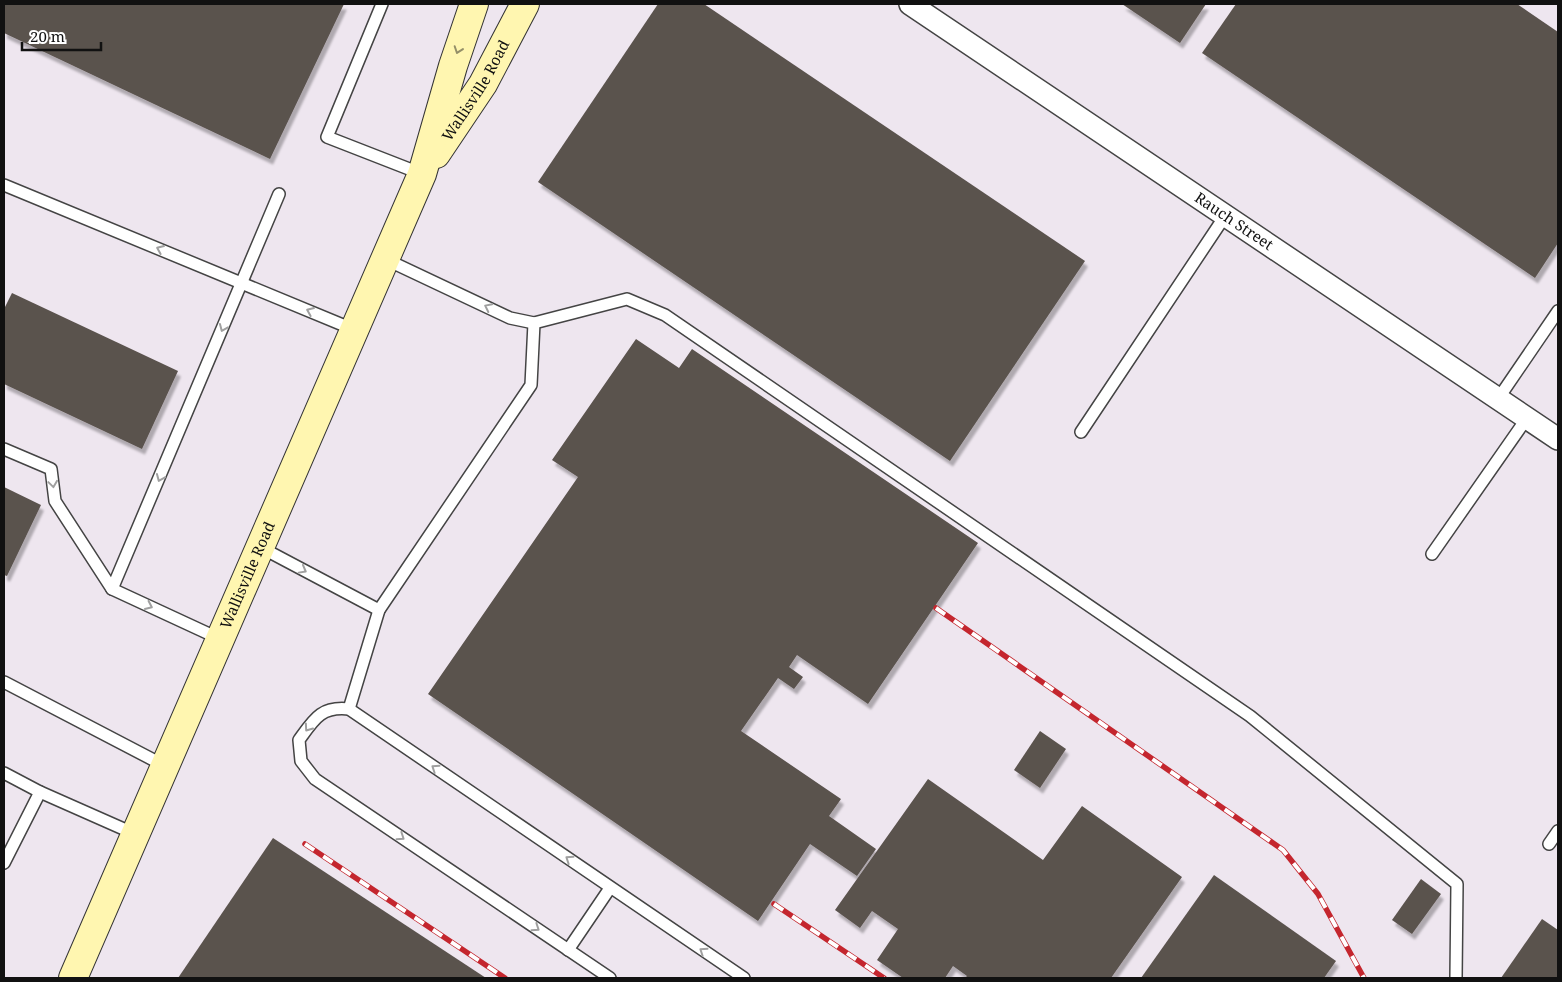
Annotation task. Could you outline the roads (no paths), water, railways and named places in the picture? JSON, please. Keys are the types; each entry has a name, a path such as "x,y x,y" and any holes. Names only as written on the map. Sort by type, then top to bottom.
{"main road":[{"name":"Wallisville Road","path":"73,978 422,174 453,66 474,4"},
{"name":"Wallisville Road","path":"422,174 483,84 525,4"}],"street":[{"name":"Rauch Street","path":"910,4 1558,439"}],"lane":[{"path":"382,4 327,137 422,174"},
{"path":"4,185 355,330"},
{"path":"112,589 279,194"},
{"path":"1081,432 1225,216"},
{"path":"385,259 510,318 534,323 627,299 665,315 1250,716 1457,884 1456,978"},
{"path":"1498,399 1558,311"},
{"path":"349,709 379,610 531,385 534,323"},
{"path":"1432,554 1526,418"},
{"path":"4,449 51,469 56,502 112,589 220,639"},
{"path":"260,547 379,610"},
{"path":"4,682 165,766"},
{"path":"610,978 315,779 301,761 299,740 314,720 333,707 349,709 744,978"},
{"path":"4,774 135,834"},
{"path":"4,863 40,792"},
{"path":"1549,844 1558,831"},
{"path":"568,950 610,888"}],"railway":[{"path":"936,608 1283,850 1318,894 1364,978"},
{"path":"305,844 505,978"},
{"path":"774,904 884,978"}]}
